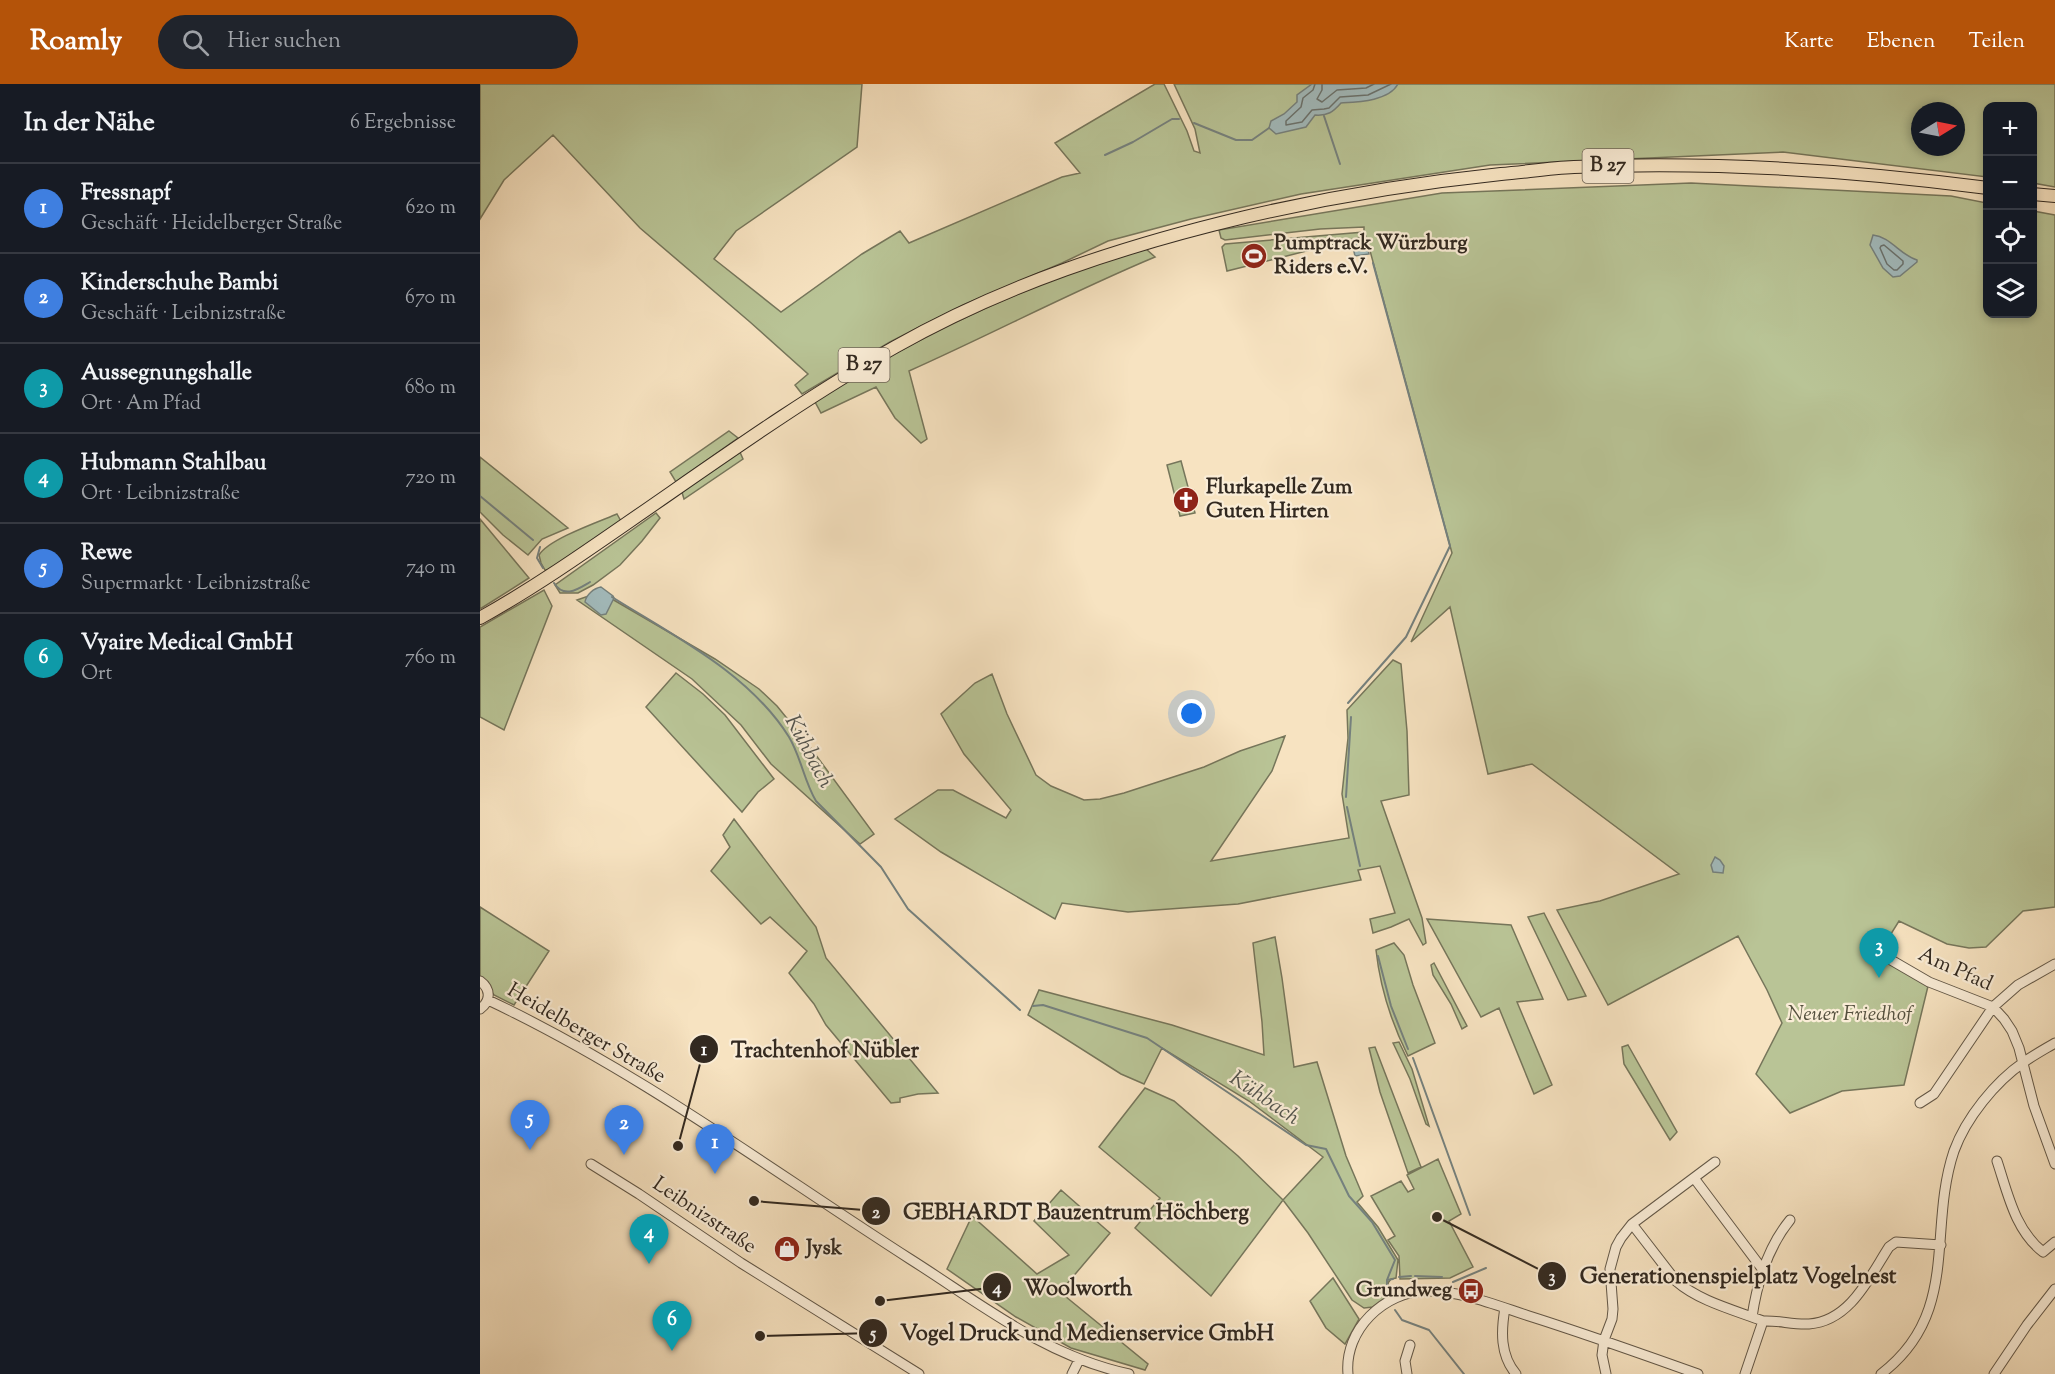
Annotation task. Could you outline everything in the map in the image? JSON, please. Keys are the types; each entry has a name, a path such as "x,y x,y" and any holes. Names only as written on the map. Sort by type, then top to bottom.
{"main road":[{"name":"B 27","path":"480,618 564,567 791,410 896,346 966,310 1037,280 1149,241 1313,201 1430,182 1571,167 1707,165 1836,170 1983,187"},
{"path":"2037,194 2055,196"}],"street":[{"name":"Am Pfad","path":"1879,953 1929,982 1993,1007 2013,1031 2034,1106 2055,1164"},
{"path":"1920,1103 1934,1094 1993,1007 2018,986 2055,964"},
{"path":"480,981 488,990 488,1000 480,1009"},
{"name":"Heidelberger Straße","path":"488,1000 538,1023 590,1052 757,1158 989,1312 1044,1344 1079,1360 1129,1374"},
{"path":"1881,1374 1911,1344 1928,1314 1937,1277 1947,1178 1954,1151 1963,1131 1986,1098 2023,1062 2055,1043"},
{"path":"1997,1161 2022,1231 2043,1252 2055,1242"},
{"path":"1606,1374 1602,1355 1604,1340 1612,1319 1610,1280 1612,1259 1621,1238 1632,1224 1715,1162"},
{"name":"Leibnizstraße","path":"591,1164 741,1263 919,1374"},
{"path":"1694,1178 1763,1270"},
{"path":"1752,1317 1763,1270 1782,1229 1790,1220"},
{"path":"1632,1224 1684,1288 1763,1321 1796,1324 1824,1321 1846,1308 1859,1293 1889,1247 1896,1242 1941,1245"},
{"path":"1994,1374 2055,1289"},
{"path":"1348,1374 1348,1353 1354,1338 1367,1318 1396,1298 1427,1291 1446,1292 1505,1308 1698,1374"},
{"path":"1505,1308 1502,1342 1509,1366 1516,1374"},
{"path":"1745,1374 1763,1321"},
{"path":"1407,1374 1405,1361 1410,1345"},
{"path":"1072,1374 1079,1360"}],"green space":[{"path":"480,84 862,84 857,147 736,231 714,259 781,312 862,254 900,231 909,243 1062,177 1080,173 1055,143 1155,84 1164,84 1194,151 1200,153 1195,129 1174,84 2055,84 2055,187 2037,184 2037,102 1983,102 1983,177 1783,152 1490,165 1301,194 1108,241 963,305 890,342 802,394 795,385 808,374 640,228 553,135 504,180 480,219"},
{"name":"Neuer Friedhof","path":"1691,183 1951,196 1983,202 1983,318 2037,318 2037,212 2055,215 2055,907 2023,911 1986,947 1969,948 1947,944 1899,921 1879,953 1929,982 1904,1085 1842,1091 1790,1113 1756,1074 1782,1023 1738,936 1608,1005 1557,910 1600,901 1679,874 1532,764 1488,774 1450,607 1411,642 1452,553 1366,236 1227,271 1222,247 1225,244 1364,232 1364,227 1320,229 1225,240 1221,238 1219,230 1442,193"},
{"path":"1145,248 1155,257 909,371 927,439 921,443 895,418 876,387 821,413 814,400 907,347 971,315 1037,286"},
{"path":"729,431 738,438 676,482 670,472"},
{"path":"739,450 743,459 684,499 681,489"},
{"path":"480,457 568,528 542,539 528,555 503,535 480,512"},
{"path":"1181,461 1195,513 1180,516 1167,465"},
{"path":"656,513 660,518 620,565 578,593 560,593 555,585"},
{"path":"617,514 622,523 550,570 545,570 539,555 544,549 575,532"},
{"path":"480,519 529,578 480,609"},
{"path":"544,590 552,606 504,730 480,717 480,627"},
{"path":"600,592 715,659 759,689 777,706 807,743 874,834 860,844 771,764 741,725 692,679 577,600"},
{"path":"1393,660 1401,664 1407,731 1409,795 1381,801 1422,918 1426,943 1423,945 1409,919 1373,933 1370,919 1395,913 1380,866 1358,870 1361,880 1238,904 1128,912 1062,903 1055,919 941,852 895,819 938,790 953,790 1006,818 1011,810 964,754 941,714 975,683 992,674 1007,714 1036,775 1051,786 1084,800 1124,793 1204,767 1240,751 1285,736 1272,771 1211,861 1349,838 1342,794 1348,738 1347,710"},
{"path":"676,673 725,715 774,779 758,792 742,812 646,707"},
{"path":"734,819 816,927 826,958 938,1093 918,1094 900,1098 900,1102 891,1103 826,1025 814,1004 789,973 807,951 770,917 761,924 711,871 730,847 723,835"},
{"path":"480,907 549,951 514,1005 494,995 480,977"},
{"path":"1544,913 1586,996 1568,1000 1528,917"},
{"path":"1427,919 1511,925 1543,999 1517,1002 1552,1085 1534,1094 1499,1008 1481,1017"},
{"path":"1275,937 1294,1067 1317,1062 1346,1156 1363,1196 1357,1202 1378,1227 1398,1260 1396,1278 1391,1279 1388,1283 1391,1296 1373,1307 1364,1308 1352,1300 1308,1233 1283,1200 1323,1157 1249,1101 1162,1048 1144,1084 1121,1074 1028,1015 1039,990 1172,1025 1264,1055 1253,943"},
{"path":"1394,943 1404,955 1435,1043 1408,1056 1387,1004 1376,950"},
{"path":"1434,963 1467,1026 1462,1029 1451,1004 1433,975 1431,965"},
{"path":"1399,1042 1412,1069 1429,1126 1426,1124 1410,1079 1393,1043"},
{"path":"1628,1045 1677,1132 1670,1140 1624,1064 1622,1047"},
{"path":"1375,1047 1421,1167 1408,1173 1380,1092 1369,1048"},
{"path":"1145,1088 1174,1101 1238,1156 1283,1200 1211,1296 1135,1228 1160,1198 1099,1147"},
{"path":"1438,1159 1461,1214 1449,1221 1473,1267 1450,1278 1400,1279 1399,1256 1388,1240 1395,1236 1371,1196 1401,1181 1408,1192 1414,1189 1407,1175"},
{"path":"1061,1190 1110,1233 1060,1292 1148,1364 1145,1370 1071,1348 1016,1317 947,1269 972,1216 1037,1274 1069,1255 1034,1221"},
{"path":"1333,1278 1359,1319 1345,1344 1326,1328 1310,1301"}],"water":[{"path":"1312,84 1398,84 1388,94 1364,101 1341,103 1330,113 1315,115 1306,127 1276,134 1269,128 1271,121 1284,114 1297,102 1297,95"},
{"path":"1873,235 1885,239 1917,262 1900,276 1893,277 1883,268 1870,245"},
{"path":"1365,240 1369,254 1355,256 1352,243"},
{"path":"601,587 614,598 606,614 601,615 585,602 591,592"},
{"path":"1715,857 1724,866 1723,873 1713,872 1711,865"}],"waterway":[{"path":"1324,116 1340,164"},
{"path":"1105,155 1133,142 1172,119 1179,119"},
{"path":"1194,123 1236,140 1252,140 1269,128"},
{"path":"1364,234 1365,240"},
{"path":"1348,703 1406,637 1450,546 1373,263"},
{"name":"Kühbach","path":"480,496 533,540"},
{"name":"Kühbach","path":"540,547 537,558 543,568"},
{"name":"Kühbach","path":"554,583 562,591 567,592 590,582"},
{"name":"Kühbach","path":"612,597 709,658 753,694 789,737 816,801 881,867 908,909 1020,1010"},
{"path":"1346,797 1351,717"},
{"path":"1347,807 1360,866"},
{"path":"1378,956 1391,1006 1408,1049"},
{"name":"Kühbach","path":"1033,1006 1043,1005 1147,1038 1306,1145 1326,1149 1349,1196 1372,1222 1395,1260 1387,1280 1387,1297"},
{"path":"1413,1058 1470,1215"},
{"path":"1453,1282 1486,1268"},
{"path":"1399,1277 1411,1276"},
{"path":"1415,1276 1442,1277"},
{"name":"Kühbach","path":"1387,1280 1393,1279"},
{"name":"Kühbach","path":"1395,1310 1402,1320 1429,1330 1464,1374"}],"place":[{"name":"Pumptrack Würzburg Riders e.V.","path":"1254,256"},
{"name":"Flurkapelle Zum Guten Hirten","path":"1186,500"},
{"name":"Aussegnungshalle","path":"1879,978"},
{"name":"Trachtenhof Nübler","path":"678,1146"},
{"name":"Rewe","path":"530,1150"},
{"name":"Kinderschuhe Bambi","path":"624,1155"},
{"name":"Fressnapf","path":"715,1174"},
{"name":"GEBHARDT Bauzentrum Höchberg","path":"754,1201"},
{"name":"Generationenspielplatz Vogelnest","path":"1437,1217"},
{"name":"Jysk","path":"787,1249"},
{"name":"Hubmann Stahlbau","path":"649,1264"},
{"name":"Grundweg","path":"1471,1291"},
{"name":"Woolworth","path":"880,1301"},
{"name":"Vogel Druck und Medienservice GmbH","path":"760,1336"},
{"name":"Vyaire Medical GmbH","path":"672,1351"}]}
